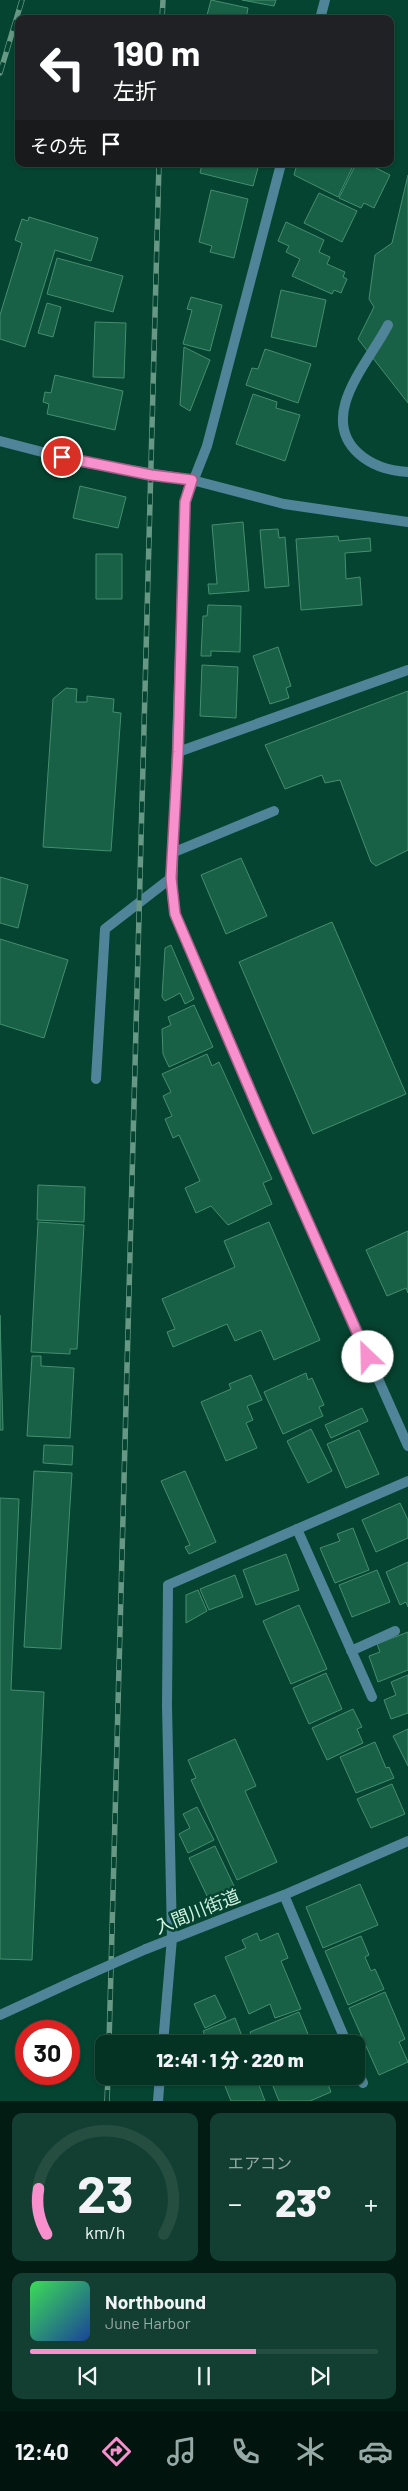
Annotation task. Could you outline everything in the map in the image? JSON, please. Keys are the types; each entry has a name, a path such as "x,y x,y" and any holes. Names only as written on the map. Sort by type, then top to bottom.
{"street":[{"path":"321,15 325,0"},
{"path":"281,167 206,446 185,502 178,752 171,878 175,914 265,1125 408,1446"},
{"path":"388,325 379,343 356,375 346,398 343,419 350,445 368,462 396,471 408,472"},
{"path":"0,441 81,462 192,480 284,504 408,522"},
{"path":"178,752 408,670"},
{"path":"172,853 274,811"},
{"path":"96,1079 105,929 171,878"},
{"path":"164,2035 172,1938 167,1706 168,1585 408,1481"},
{"path":"297,1529 372,1697"},
{"path":"351,1651 395,1631"},
{"name":"入間川街道","path":"0,2015 146,1949 284,1895 408,1842"},
{"path":"284,1895 342,2035"},
{"path":"158,2101 159,2085"}],"building":[{"path":"211,0 248,8 247,15 207,15"},
{"path":"242,0 276,0 274,6"},
{"path":"201,167 258,167 253,186 200,173"},
{"path":"296,167 353,167 338,197 294,175"},
{"path":"354,167 374,167 390,175 374,208 364,203 361,208 339,198"},
{"path":"408,175 408,403 358,339 374,307 369,299 375,255 392,243"},
{"path":"211,190 248,199 234,258 210,252 212,246 199,242"},
{"path":"319,193 357,211 342,242 304,223"},
{"path":"29,217 98,238 91,261 55,250 25,347 0,339 0,315 22,243 15,240 22,219 28,221"},
{"path":"286,222 324,240 319,252 330,257 327,264 345,272 343,277 347,279 341,293 334,290 332,294 292,276 300,259 286,252 289,246 278,241"},
{"path":"57,258 123,276 113,312 47,294"},
{"path":"281,290 326,300 316,347 271,337"},
{"path":"191,297 222,305 210,351 183,344 192,310 187,309"},
{"path":"47,303 61,307 53,337 38,333"},
{"path":"95,322 126,323 124,378 93,377"},
{"path":"184,347 210,360 190,411 180,405"},
{"path":"265,349 311,364 298,403 246,385 252,368 258,369"},
{"path":"55,375 123,391 115,430 47,414 49,404 43,402 45,392 51,393"},
{"path":"253,394 277,402 276,408 300,415 285,461 236,444"},
{"path":"80,486 126,497 118,528 73,518"},
{"path":"243,522 249,591 209,594 208,584 217,584 212,525"},
{"path":"278,529 279,538 285,537 289,586 265,588 260,530"},
{"path":"338,536 339,541 370,538 371,551 345,553 346,579 360,577 362,605 301,610 296,539"},
{"path":"96,554 122,554 122,599 96,599"},
{"path":"208,605 241,606 240,652 211,651 211,656 201,656 203,616 207,616"},
{"path":"278,647 291,686 286,688 289,698 270,704 253,656"},
{"path":"202,665 238,667 236,718 200,716"},
{"path":"66,688 77,689 76,702 87,702 87,696 114,699 113,712 121,713 111,851 43,847 53,699"},
{"path":"408,691 408,850 376,866 371,862 340,780 325,783 322,775 285,789 265,745"},
{"path":"241,858 267,916 226,934 201,875"},
{"path":"0,877 28,885 18,928 0,923"},
{"path":"332,922 406,1094 313,1134 239,962"},
{"path":"0,939 68,960 44,1038 0,1024"},
{"path":"171,945 194,999 185,1004 180,993 165,1001 162,997 165,948"},
{"path":"194,1005 213,1047 169,1067 163,1054 162,1029 171,1025 168,1017"},
{"path":"207,1054 212,1066 219,1062 272,1179 263,1183 272,1204 228,1225 211,1206 196,1213 185,1188 200,1181 179,1135 173,1138 165,1119 172,1116 163,1096 171,1092 162,1074"},
{"path":"38,1185 85,1187 84,1222 37,1220"},
{"path":"38,1222 84,1225 77,1349 70,1349 70,1354 31,1352"},
{"path":"269,1222 320,1340 274,1360 261,1330 235,1341 227,1324 173,1347 167,1332 175,1329 162,1299 235,1267 224,1241"},
{"path":"408,1231 408,1293 406,1288 387,1296 366,1250"},
{"path":"0,1315 3,1430 0,1430"},
{"path":"32,1356 41,1356 41,1366 74,1368 70,1438 27,1436"},
{"path":"306,1373 308,1380 312,1378 324,1405 319,1407 323,1416 283,1434 264,1392"},
{"path":"251,1375 262,1400 247,1406 253,1420 246,1423 257,1448 226,1461 201,1402 231,1389 229,1384"},
{"path":"362,1408 368,1421 331,1438 325,1425"},
{"path":"311,1429 332,1471 308,1483 287,1441"},
{"path":"359,1430 379,1474 346,1488 327,1444"},
{"path":"44,1445 73,1446 72,1465 43,1463"},
{"path":"34,1471 72,1473 61,1649 24,1647"},
{"path":"185,1471 216,1542 189,1554 185,1547 190,1545 161,1481"},
{"path":"0,1498 19,1499 11,1690 44,1692 32,1960 0,1959"},
{"path":"400,1503 408,1520 408,1538 376,1552 362,1520"},
{"path":"353,1528 369,1570 335,1583 320,1548 340,1541 337,1534"},
{"path":"286,1554 299,1590 256,1605 243,1570"},
{"path":"408,1562 408,1607 406,1602 400,1605 386,1572"},
{"path":"377,1570 390,1602 352,1617 339,1585"},
{"path":"235,1575 243,1597 209,1610 200,1589"},
{"path":"198,1590 207,1611 186,1623 186,1595"},
{"path":"299,1605 327,1669 291,1684 263,1621"},
{"path":"408,1632 408,1670 378,1682 369,1656 380,1652 377,1644"},
{"path":"326,1673 342,1709 309,1724 293,1688"},
{"path":"408,1675 408,1713 391,1719 384,1700 396,1695 391,1682"},
{"path":"353,1709 362,1727 357,1729 363,1743 327,1760 312,1728"},
{"path":"408,1729 408,1766 393,1736"},
{"path":"235,1739 256,1786 245,1791 277,1862 237,1880 191,1780 196,1778 188,1760"},
{"path":"375,1742 386,1768 389,1767 394,1778 356,1793 340,1757"},
{"path":"392,1784 405,1814 371,1828 357,1799"},
{"path":"197,1807 214,1840 188,1853 179,1834 190,1828 183,1814"},
{"path":"215,1846 234,1886 208,1898 189,1858"},
{"path":"360,1884 378,1925 323,1948 306,1907"},
{"path":"257,1933 260,1941 278,1933 288,1958 281,1961 301,2009 275,2018 270,2004 249,2014 225,1957 246,1948 242,1940"},
{"path":"361,1936 369,1955 365,1957 371,1971 375,1969 384,1989 348,2005 325,1951"},
{"path":"385,1992 405,2039 399,2042 408,2062 379,2075 365,2044 365,2035 361,2035 349,2008"},
{"path":"215,1995 226,2018 205,2028 194,2004"},
{"path":"299,2012 308,2035 251,2035 250,2032"},
{"path":"235,2018 242,2035 205,2035 203,2031"},
{"path":"225,2085 259,2085 265,2101 231,2101"},
{"path":"273,2085 328,2085 331,2092 310,2101 279,2101"}],"railway":[{"path":"17,15 22,0"},
{"path":"162,15 163,0"},
{"path":"0,73 15,23"},
{"path":"109,2035 159,167"},
{"path":"107,2101 108,2085"}],"route":[{"path":"62,457 151,475 192,480 185,502 178,752 171,878 175,914 265,1125 368,1357"}]}
